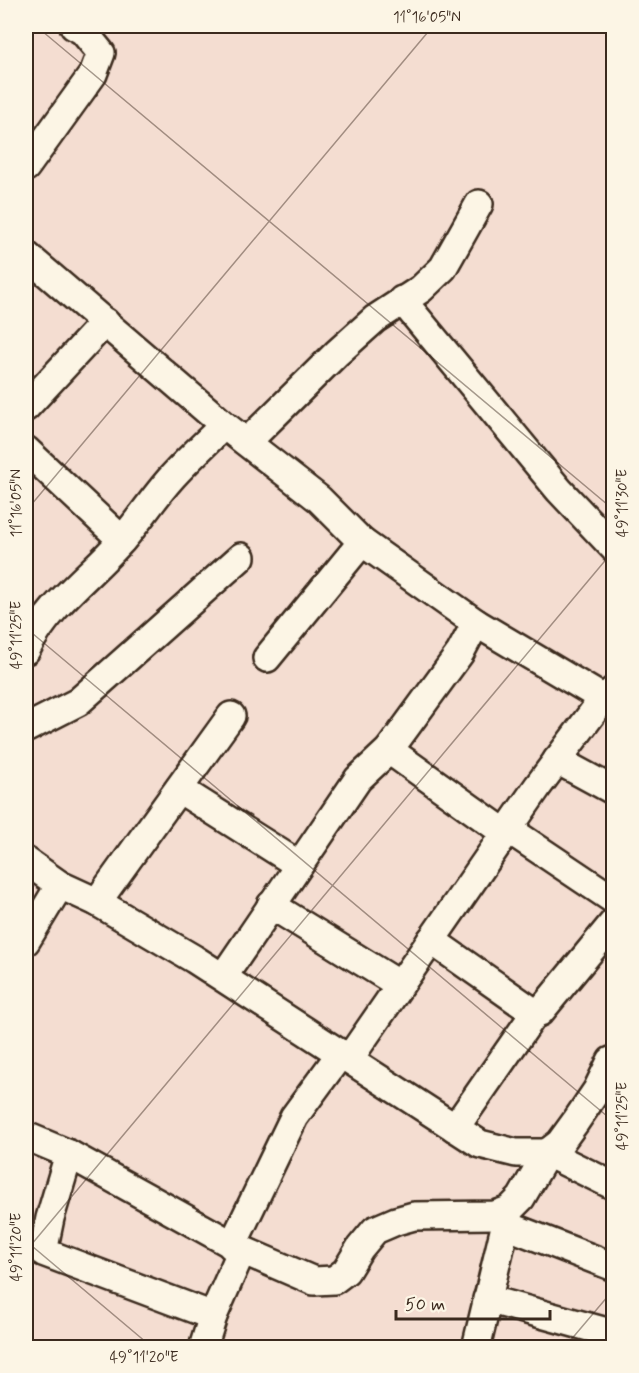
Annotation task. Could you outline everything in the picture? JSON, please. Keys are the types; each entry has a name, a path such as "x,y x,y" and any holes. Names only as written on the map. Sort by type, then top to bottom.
{"street":[{"path":"26,167 93,74 101,53 83,31 74,26"},
{"path":"247,442 336,353 375,319 421,289 443,268 479,204"},
{"path":"26,255 224,425 319,499 362,542 476,623 610,698 557,760 400,985 294,1117 237,1248 203,1347"},
{"path":"402,300 559,490 614,548"},
{"path":"26,407 105,322"},
{"path":"26,650 51,613 81,579 122,540 171,477 224,425"},
{"path":"26,450 122,540"},
{"path":"267,658 362,542"},
{"path":"26,726 78,702 241,557"},
{"path":"223,977 358,779 389,750 460,653 476,623"},
{"path":"97,902 231,716"},
{"path":"389,750 506,831 614,900"},
{"path":"557,760 614,791"},
{"path":"179,789 299,865"},
{"path":"26,861 60,885 97,902 223,977 480,1144 516,1154 547,1153 614,1186"},
{"path":"26,941 60,885"},
{"path":"271,905 400,985"},
{"path":"454,1128 535,1013 540,1012 614,922"},
{"path":"431,940 535,1013"},
{"path":"476,1347 507,1218 547,1153 560,1143 576,1121 597,1090 611,1061 614,1060"},
{"path":"26,1136 69,1154 237,1248 314,1281 334,1280 346,1271 360,1248 375,1230 414,1216 430,1215 495,1215 507,1218 614,1267"},
{"path":"69,1154 50,1218 34,1249 213,1316"},
{"path":"488,1299 614,1334"}]}
